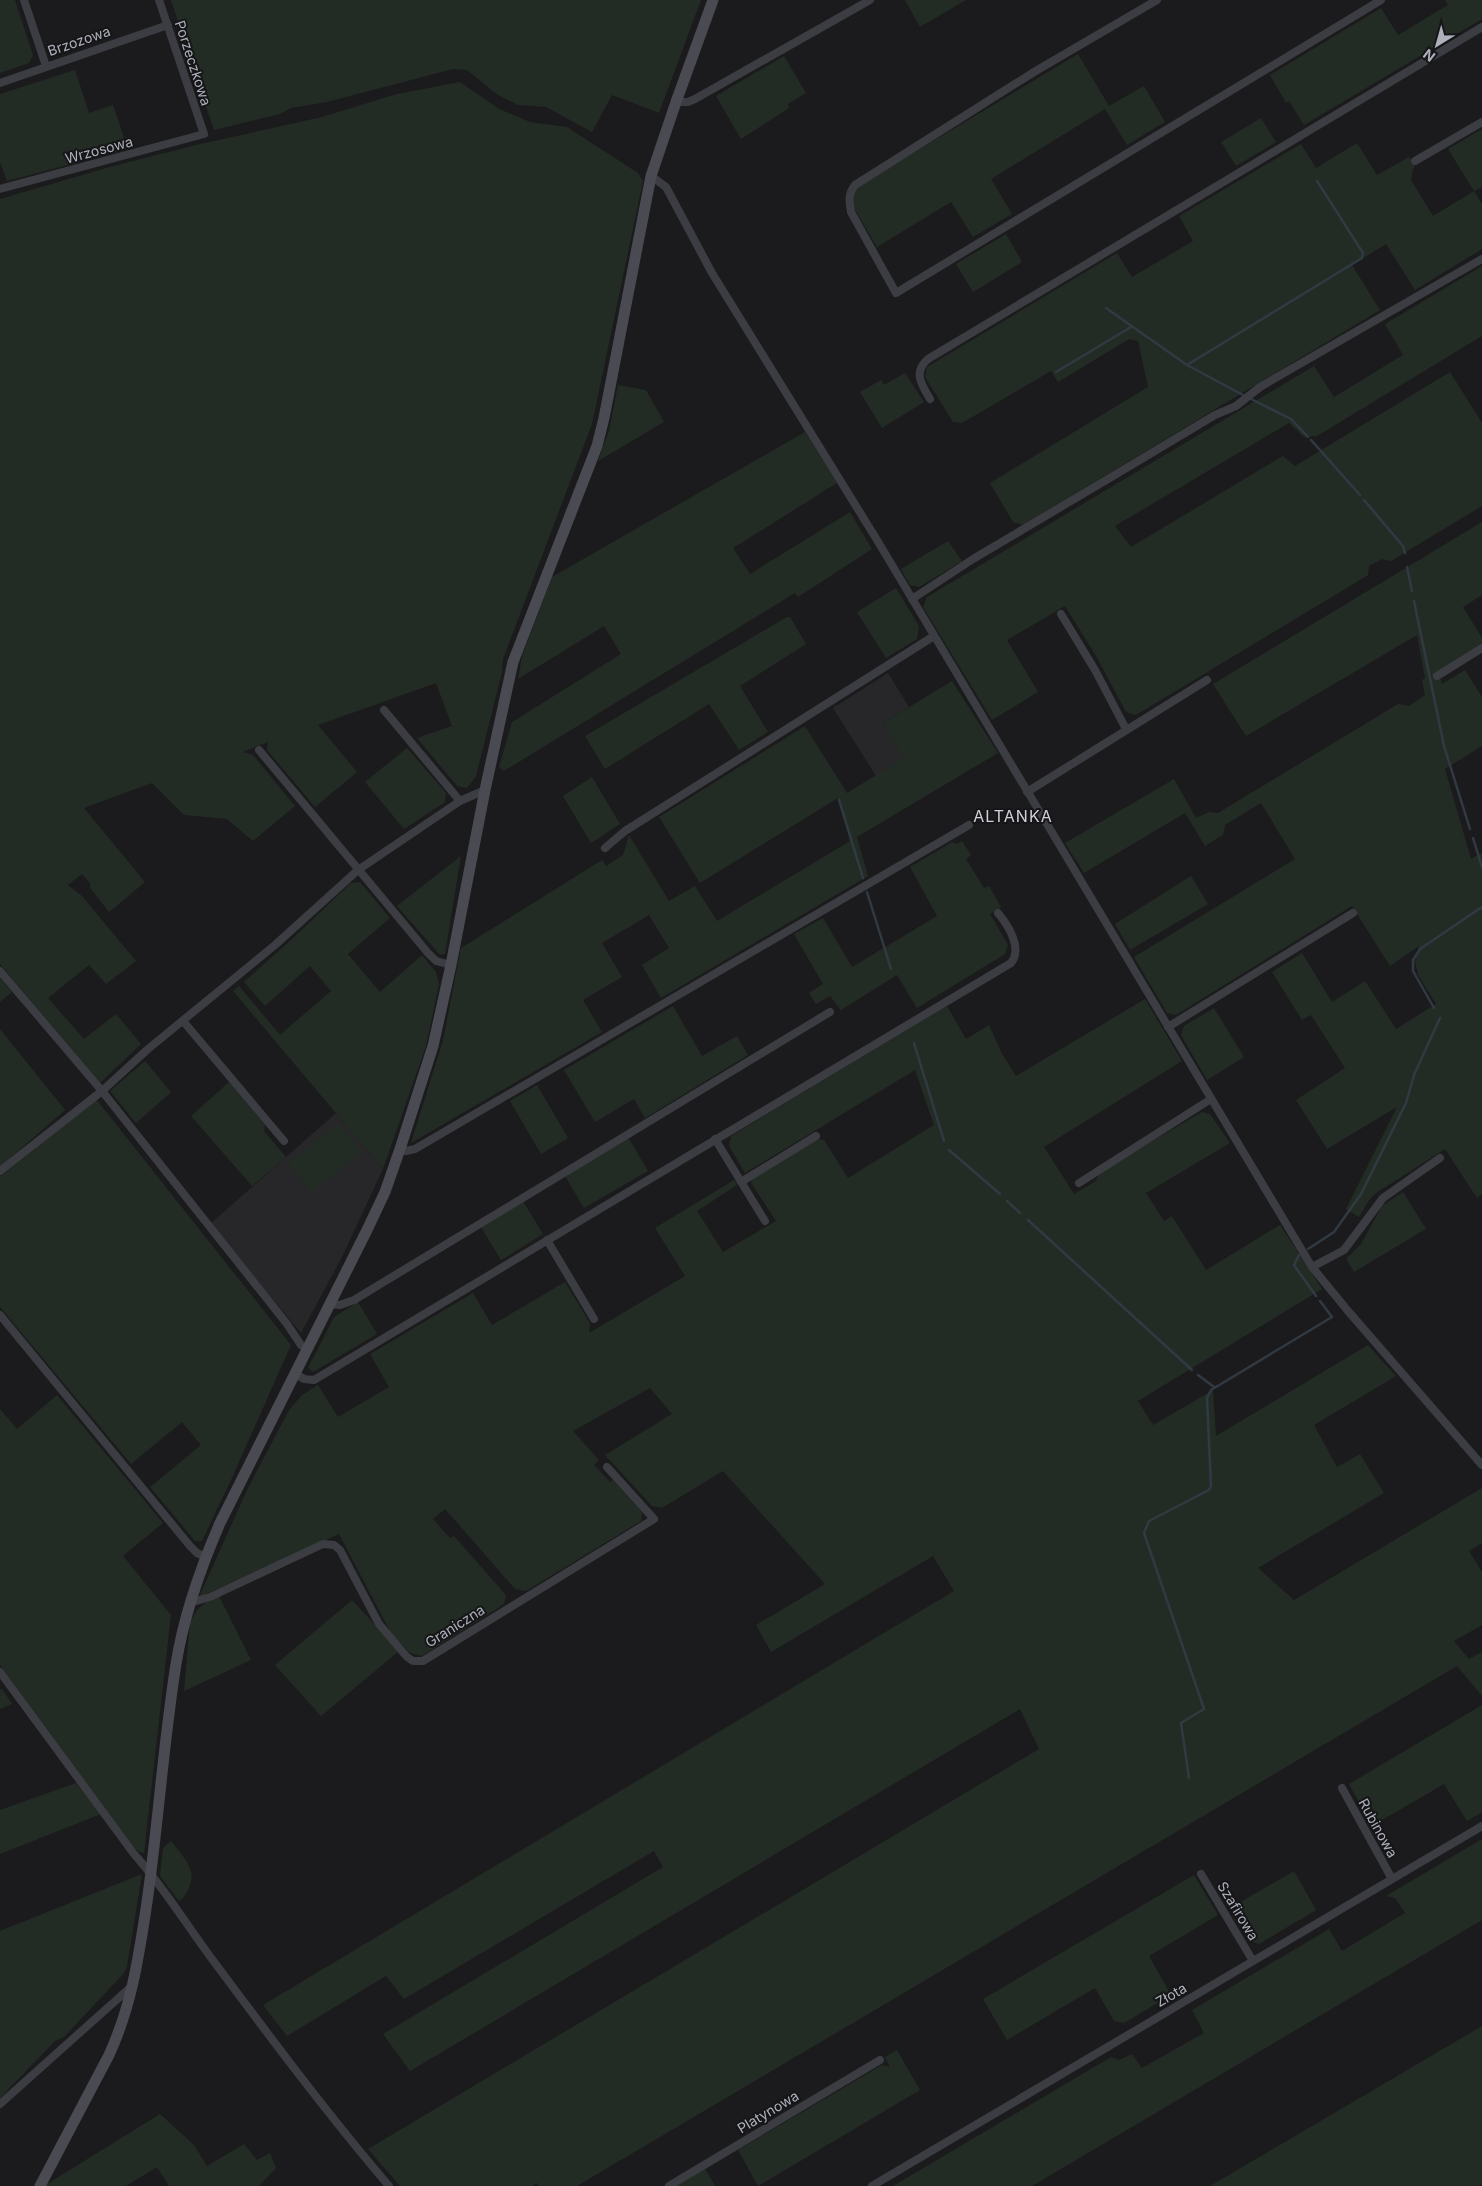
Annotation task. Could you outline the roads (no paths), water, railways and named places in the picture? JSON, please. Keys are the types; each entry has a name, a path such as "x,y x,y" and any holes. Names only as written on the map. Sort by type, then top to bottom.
{"street":[{"path":"24,0 46,66"},
{"name":"Porzeczkowa","path":"159,0 204,134"},
{"path":"40,2186 109,2055 118,2034 134,1984 151,1873 176,1664 189,1603 220,1523 378,1207 400,1149 433,1046 513,662 597,446 651,176 714,0"},
{"path":"676,102 688,102 696,99 870,0"},
{"path":"1157,0 1034,72 854,184 848,200 851,212 896,293 1381,0"},
{"name":"Brzozowa","path":"0,83 168,25"},
{"path":"930,399 919,378 920,366 928,359 1482,27"},
{"path":"1415,161 1482,122"},
{"name":"Wrzosowa","path":"0,190 204,134"},
{"path":"651,176 666,187 712,273 912,599 1312,1267 1379,1348 1482,1465"},
{"path":"912,599 973,559 1215,415 1236,406 1260,388 1482,259"},
{"path":"1061,614 1095,670 1126,729"},
{"path":"604,848 634,826 934,636"},
{"path":"1437,676 1482,648"},
{"path":"1027,792 1207,680"},
{"path":"384,710 460,801"},
{"path":"259,750 428,953 436,961 451,965"},
{"path":"0,1171 102,1091 148,1049 281,939 358,870 460,801 485,790"},
{"path":"400,1149 406,1151 415,1149 969,825"},
{"path":"296,1374 304,1379 314,1380 1011,963 1014,959 1016,948 1013,937 998,913"},
{"path":"1168,1027 1353,913"},
{"path":"0,971 102,1091 274,1308 301,1345 307,1349"},
{"path":"330,1304 340,1305 354,1300 830,1012"},
{"path":"183,1021 284,1141"},
{"path":"1078,1182 1211,1099"},
{"path":"741,1182 816,1136"},
{"path":"715,1139 765,1221"},
{"path":"1312,1267 1344,1250 1383,1198 1440,1158"},
{"path":"547,1240 594,1319"},
{"path":"0,1315 190,1546 197,1553 206,1557"},
{"name":"Graniczna","path":"189,1603 210,1597 323,1544 328,1544 340,1550 385,1630 407,1657 423,1661 654,1519 607,1467"},
{"path":"0,1672 151,1873 189,1928 300,2078 389,2186"},
{"name":"Rubinowa","path":"1342,1788 1392,1879"},
{"name":"Złota","path":"872,2186 1482,1826"},
{"name":"Szafirowa","path":"1201,1874 1253,1961"},
{"path":"0,2104 134,1984"},
{"name":"Platynowa","path":"669,2186 880,2060"}],"waterway":[{"path":"1187,365 1362,258 1363,253 1317,181"},
{"path":"1106,308 1187,365 1243,395"},
{"path":"1056,372 1131,327"},
{"path":"1251,399 1291,419 1308,437"},
{"path":"1311,440 1360,495"},
{"path":"1364,500 1403,546 1405,553"},
{"path":"1407,567 1412,591"},
{"path":"1414,601 1444,746 1470,829"},
{"path":"839,800 863,878"},
{"path":"1473,838 1482,867"},
{"path":"867,892 891,969"},
{"path":"1434,1008 1413,971 1413,960 1420,949 1482,907"},
{"path":"1308,1249 1334,1232 1361,1194 1406,1103 1414,1075 1440,1018"},
{"path":"914,1043 944,1141"},
{"path":"949,1150 1000,1194"},
{"path":"1007,1201 1020,1213"},
{"path":"1028,1220 1192,1370"},
{"path":"1299,1255 1294,1265 1316,1296"},
{"path":"1189,1778 1181,1723 1204,1709 1144,1533 1149,1521 1209,1490 1211,1486 1207,1398 1211,1390 1332,1317 1320,1301"},
{"path":"1198,1375 1214,1387"}],"district":[{"name":"ALTANKA","path":"1013,816"}]}
